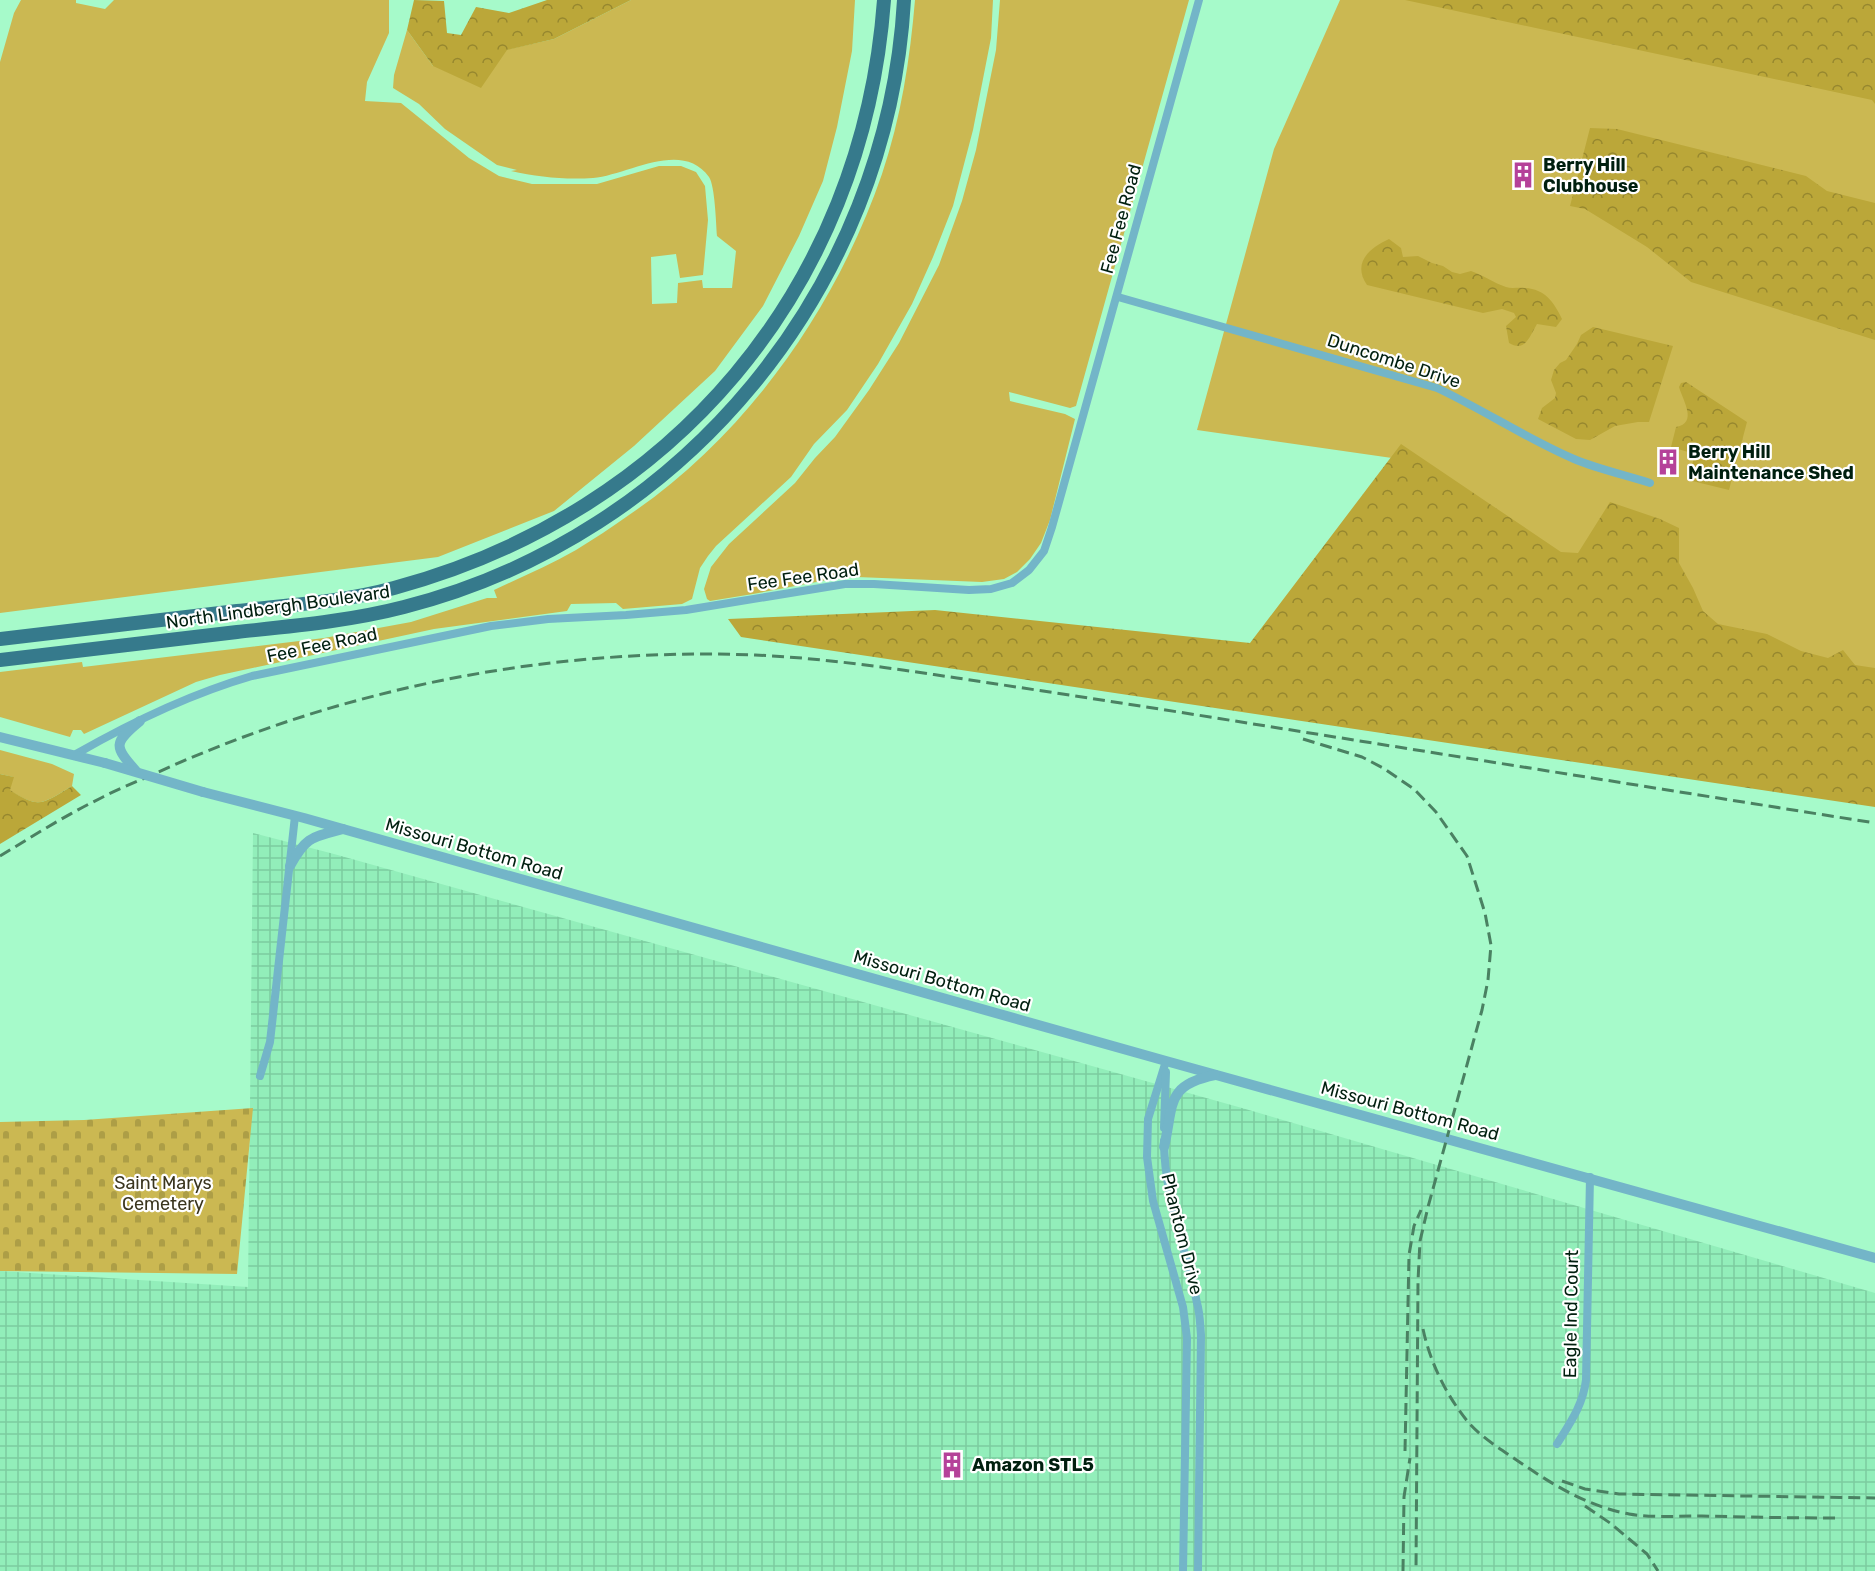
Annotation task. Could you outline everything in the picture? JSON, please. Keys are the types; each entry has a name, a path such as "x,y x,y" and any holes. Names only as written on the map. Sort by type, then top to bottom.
{"highway":[{"name":"North Lindbergh Boulevard","path":"0,639 319,602 390,589 438,576 494,555 558,523 619,483 675,437 726,385 771,328 809,266 839,200 863,130 877,60 884,0"},
{"name":"North Lindbergh Boulevard","path":"0,660 334,621 404,607 440,597 508,572 572,539 633,499 688,454 739,402 784,345 824,281 854,218 878,150 895,80 904,0"}],"street":[{"name":"Fee Fee Road","path":"76,754 195,694 252,676 491,626 548,619 686,610 747,602 845,584 969,590 991,589 1012,583 1029,570 1044,550 1052,526 1118,297 1198,0"},
{"name":"Duncombe Drive","path":"1118,297 1437,388 1575,459 1650,483"},
{"path":"136,771 119,750 119,743 124,735 140,721"},
{"name":"Missouri Bottom Road","path":"0,737 76,754 203,792 344,829 1215,1075 1590,1177 1875,1258"},
{"path":"260,1076 270,1042 295,816"},
{"path":"291,866 299,849 307,842 344,829"},
{"name":"Phantom Drive","path":"1166,1061 1164,1147 1169,1197 1198,1304 1201,1335 1198,1571"},
{"name":"Phantom Drive","path":"1166,1061 1148,1119 1147,1157 1153,1201 1183,1307 1187,1338 1184,1571"},
{"path":"1164,1147 1173,1101 1179,1089 1192,1081 1215,1075"},
{"name":"Eagle Ind Court","path":"1557,1444 1578,1409 1584,1395 1586,1380 1590,1177"}],"shaded area":[{"path":"253,833 1242,1108 1875,1293 1875,1571 0,1571 0,1271 248,1287"}],"green space":[{"path":"21,0 76,0 76,3 105,9 114,0 389,0 389,33 367,82 365,101 401,103 469,158 499,176 532,184 597,184 659,166 681,166 696,172 705,186 708,220 703,275 680,278 676,254 651,257 652,304 677,303 678,283 702,280 703,288 732,288 736,251 717,236 714,196 709,177 698,166 684,161 670,160 654,162 607,176 583,179 531,175 511,171 517,170 497,165 445,129 419,104 393,88 394,75 407,30 433,66 554,39 631,0 855,0 852,51 837,127 823,181 799,236 763,306 715,371 634,446 554,511 438,557 0,613 0,62 14,13"},
{"path":"414,0 444,1 447,33 461,35 476,7 509,13 547,0 631,0 554,39 507,50 481,88 433,66 407,30"},
{"path":"915,0 993,0 991,38 973,130 953,206 912,304 878,364 847,410 814,444 791,477 708,556 700,568 692,599 682,604 623,609 616,603 571,604 567,611 434,629 220,675 196,682 84,734 81,730 73,730 70,737 0,717 0,672 82,662 83,667 324,638 411,622 487,598 497,598 494,590 576,550 672,483 712,447 749,407 813,320 840,273 863,224 889,153 904,88"},
{"path":"1000,0 1189,0 1076,406 1070,408 1009,392 1010,401 1065,414 1075,419 1050,520 1041,543 1017,572 1004,579 982,582 857,577 827,580 710,601 704,589 711,567 729,544 795,483 835,437 899,343 939,265 962,201 976,150 996,50"},
{"path":"1340,0 1465,0 1875,81 1875,676 1674,656 1399,459 1197,430 1274,149"},
{"path":"1405,0 1875,0 1875,104 1872,100"},
{"path":"1590,128 1617,129 1806,176 1827,191 1875,203 1875,340 1691,282 1647,247 1585,209 1570,206"},
{"path":"1389,239 1401,248 1403,257 1418,256 1452,272 1460,274 1471,271 1506,287 1538,291 1552,302 1562,319 1556,327 1537,324 1523,345 1515,346 1509,343 1506,326 1516,317 1514,313 1502,309 1483,313 1367,285 1361,270 1362,263 1369,252"},
{"path":"1593,327 1673,346 1649,422 1615,426 1590,440 1576,439 1538,419 1542,408 1555,398 1556,393 1551,380 1554,370 1566,360 1581,335"},
{"path":"1686,382 1747,422 1729,490 1688,480 1695,454 1671,447 1676,427 1683,425 1688,416 1679,387 1681,383"},
{"path":"1401,444 1561,552 1578,553 1610,502 1660,519 1679,528 1679,563 1703,611 1718,624 1767,634 1801,651 1828,658 1843,650 1855,665 1875,668 1875,807 741,637 728,619 935,610 1250,643"},
{"path":"0,750 52,764 74,774 72,786 41,802 19,796 9,790 13,777 0,774"},
{"path":"0,774 14,777 10,790 35,802 48,800 72,786 81,795 0,844"},
{"name":"Saint Marys Cemetery","path":"253,1108 237,1274 0,1271 0,1122 84,1120"}],"railway":[{"path":"0,856 62,819 114,792 225,744 298,718 372,696 447,679 523,666 600,658 677,654 780,656 907,671 1875,823"},
{"path":"1303,739 1362,757 1383,768 1414,789 1436,812 1467,856 1485,913 1491,945 1488,980 1482,1010 1420,1241 1416,1571"},
{"path":"1405,1451 1409,1255 1414,1226 1421,1210"},
{"path":"1423,1329 1440,1378 1468,1422 1490,1442 1528,1468 1583,1499 1613,1510 1647,1516 1835,1518"},
{"path":"1403,1571 1404,1497 1410,1458"},
{"path":"1562,1481 1585,1489 1619,1494 1875,1498"},
{"path":"1585,1506 1610,1523 1647,1554 1658,1571"}],"place":[{"name":"Berry Hill Clubhouse","path":"1523,175"},
{"name":"Berry Hill Maintenance Shed","path":"1668,462"},
{"name":"Amazon STL5","path":"952,1465"}]}
